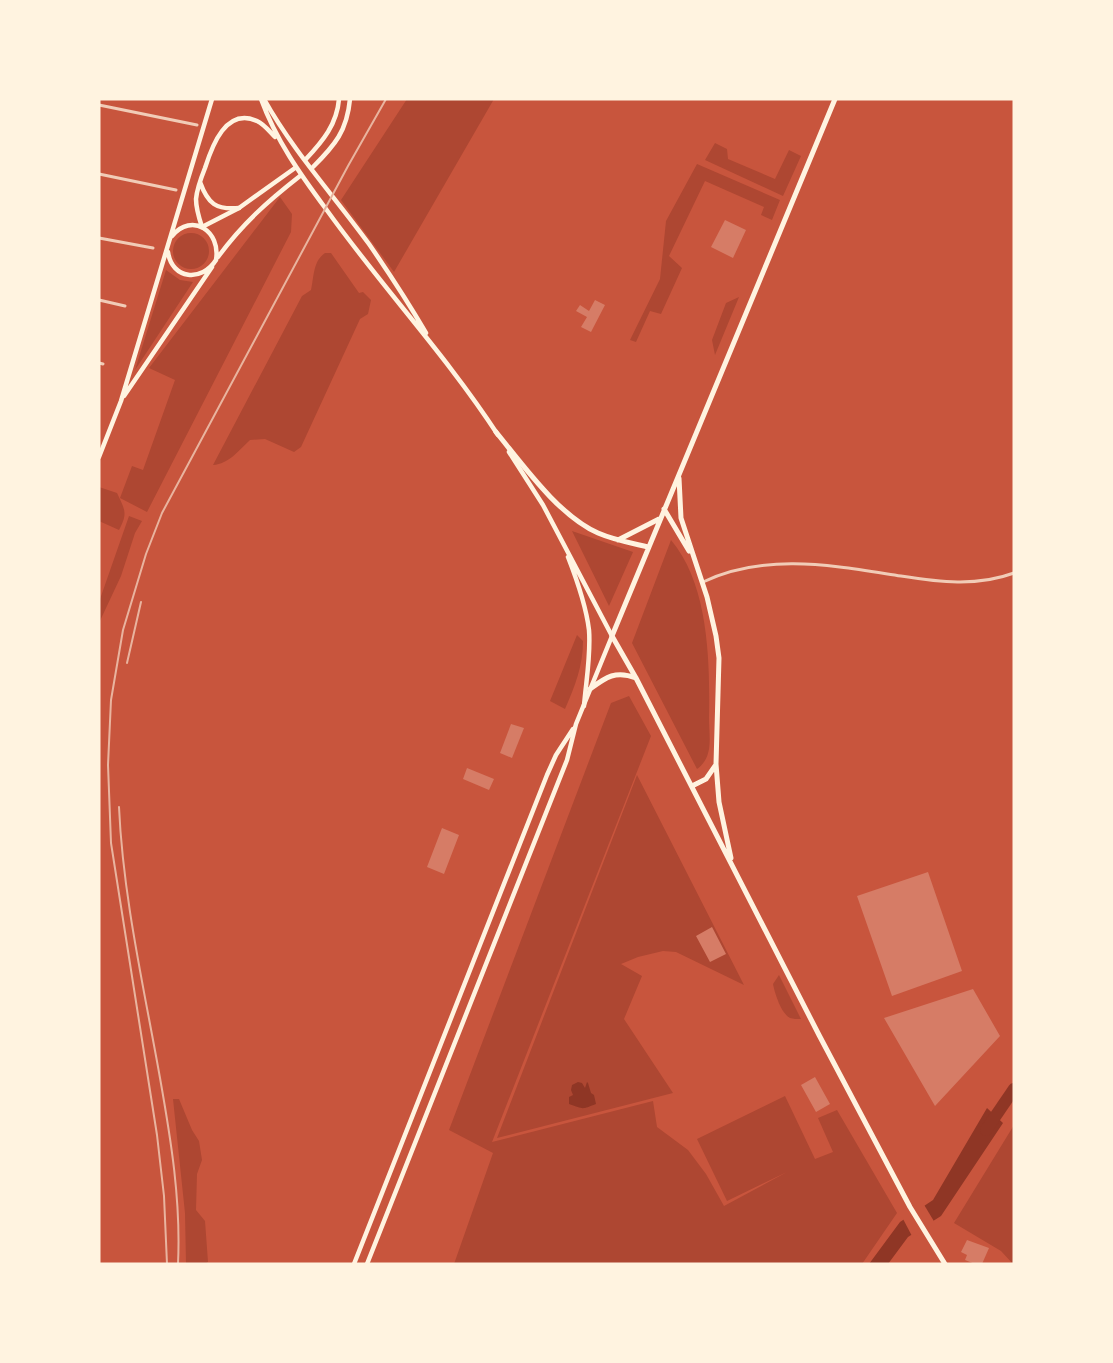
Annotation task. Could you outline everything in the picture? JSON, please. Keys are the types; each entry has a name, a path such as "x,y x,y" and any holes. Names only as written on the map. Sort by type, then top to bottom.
{"highway":[{"path":"835,99 612,636 636,678 910,1207 945,1264"},
{"path":"496,432 556,501 578,521 598,533 648,547"},
{"path":"679,477 681,518 703,582 715,628 719,658 716,765 720,809 734,869"},
{"path":"664,509 694,558"},
{"path":"618,540 659,519"},
{"path":"590,689 612,674 620,673 636,678"},
{"path":"692,786 706,779 716,765"}],"main road":[{"path":"99,457 121,401 212,99"},
{"path":"262,99 278,140 302,177 341,231 430,341 496,432 543,505 612,636 576,724 556,755 354,1264"},
{"path":"262,99 413,310 430,341"},
{"path":"306,159 328,133 339,108 339,99"},
{"path":"313,169 337,142 345,125 350,99"},
{"path":"202,227 196,201 200,182 217,137 222,130 231,123 244,120 257,121 278,140"},
{"path":"202,227 239,208 295,168"},
{"path":"121,401 235,234 257,211 302,177"},
{"path":"200,182 208,200 216,206 226,209 239,208"},
{"path":"170,238 182,227 190,225 202,227 212,234 216,242 216,260"},
{"path":"168,246 170,261 181,273 197,275 212,267"},
{"path":"562,540 585,605 589,630 584,706"},
{"path":"367,1264 567,760 576,724"},
{"path":"532,814 544,819"},
{"path":"503,886 515,891"},
{"path":"390,1175 401,1179"}],"street":[{"path":"99,105 196,125"},
{"path":"99,174 176,190"},
{"path":"99,238 153,248"},
{"path":"99,300 126,306"},
{"path":"703,582 720,574 754,565 770,564 820,565 948,583 988,580 1014,573"}],"shaded area":[{"path":"407,99 494,99 394,272 341,200"},
{"path":"715,143 727,149 728,159 775,179 789,150 801,156 783,196 705,160"},
{"path":"697,164 780,200 772,220 761,215 764,207 705,181 669,256 682,268 661,314 650,311 636,342 630,340 660,279 666,221"},
{"path":"280,197 292,214 291,232 147,512 120,498 132,466 143,470 175,380 149,368"},
{"path":"191,233 204,238 209,251 204,264 191,269 178,264 173,251 178,238"},
{"path":"325,253 331,253 359,293 363,292 371,300 368,314 360,319 301,447 294,452 265,439 250,440 229,459 213,465 302,296 311,290 316,265"},
{"path":"166,270 180,280 193,282 135,370"},
{"path":"739,297 715,355 712,340 726,303"},
{"path":"99,487 117,493 120,499 124,508 124,519 119,530 99,521"},
{"path":"129,516 142,521 135,533 121,576 99,623 99,602"},
{"path":"572,531 633,552 609,606"},
{"path":"671,540 684,558 693,579 705,625 709,673 709,746 706,759 697,769 632,643"},
{"path":"577,635 583,641 582,659 565,709 550,701"},
{"path":"629,696 651,736 492,1142 653,1101 657,1127 688,1150 706,1174 724,1206 787,1172 727,1201 697,1139 785,1096 815,1159 833,1152 818,1118 837,1110 897,1213 862,1264 454,1264 493,1153 449,1130 611,703"},
{"path":"637,775 744,985 676,952 663,951 621,964 642,976 624,1019 673,1093 497,1138"},
{"path":"779,975 801,1019 790,1018 781,1008 773,984"},
{"path":"582,1083 585,1088 588,1083 596,1104 582,1108 569,1104 569,1097 573,1095 572,1085"},
{"path":"173,1099 179,1099 199,1141 202,1160 197,1174 196,1210 205,1221 208,1262 205,1264 186,1264 185,1213"},
{"path":"987,1108 1003,1123 941,1216 908,1237 888,1264 869,1264 900,1222 933,1200"},
{"path":"1014,1125 1013,1264 1001,1251 954,1223"}],"pier":[{"path":"923,1203 935,1223 913,1238 902,1217"}],"building":[{"path":"725,220 746,230 733,258 711,247"},
{"path":"595,300 605,305 591,332 581,327 587,317 576,311 580,305 589,311"},
{"path":"511,724 524,728 512,758 500,753"},
{"path":"467,768 494,779 489,790 463,779"},
{"path":"442,828 459,835 444,874 427,867"},
{"path":"928,872 962,971 892,996 857,896"},
{"path":"712,927 726,954 710,962 696,936"},
{"path":"973,989 1000,1036 935,1106 884,1018"},
{"path":"815,1077 830,1104 816,1112 801,1085"},
{"path":"967,1240 989,1248 982,1264 965,1260 967,1255 961,1252"}],"waterway":[{"path":"986,1130 1014,1089"}],"railway":[{"path":"167,1264 164,1196 157,1135 111,843 108,765 111,700 123,630 146,554 162,513 386,99"},
{"path":"127,663 141,602"},
{"path":"119,807 130,909 171,1147 177,1194 178,1264"}]}
